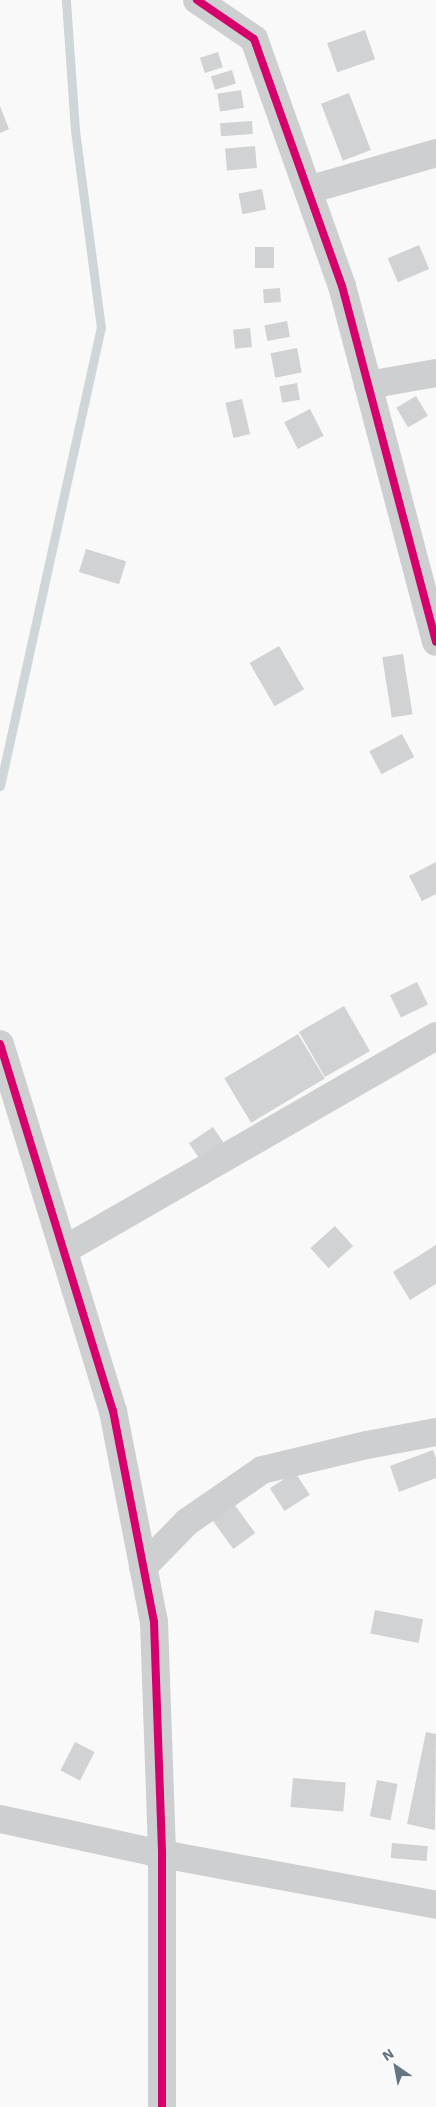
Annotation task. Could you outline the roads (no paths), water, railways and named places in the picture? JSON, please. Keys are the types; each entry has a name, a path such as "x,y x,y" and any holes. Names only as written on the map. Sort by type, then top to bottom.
{"street":[{"path":"197,0 254,38 342,286 368,385 432,609 436,642"},
{"path":"308,190 436,153"},
{"path":"368,385 436,373"},
{"path":"64,1250 436,1036"},
{"path":"0,1044 113,1411 154,1622 162,1854 162,2107"},
{"path":"143,1567 187,1522 262,1470 367,1445 436,1432"},
{"path":"0,1819 162,1854 436,1905"}],"waterway":[{"path":"0,786 101,328 75,130 66,0"}]}
